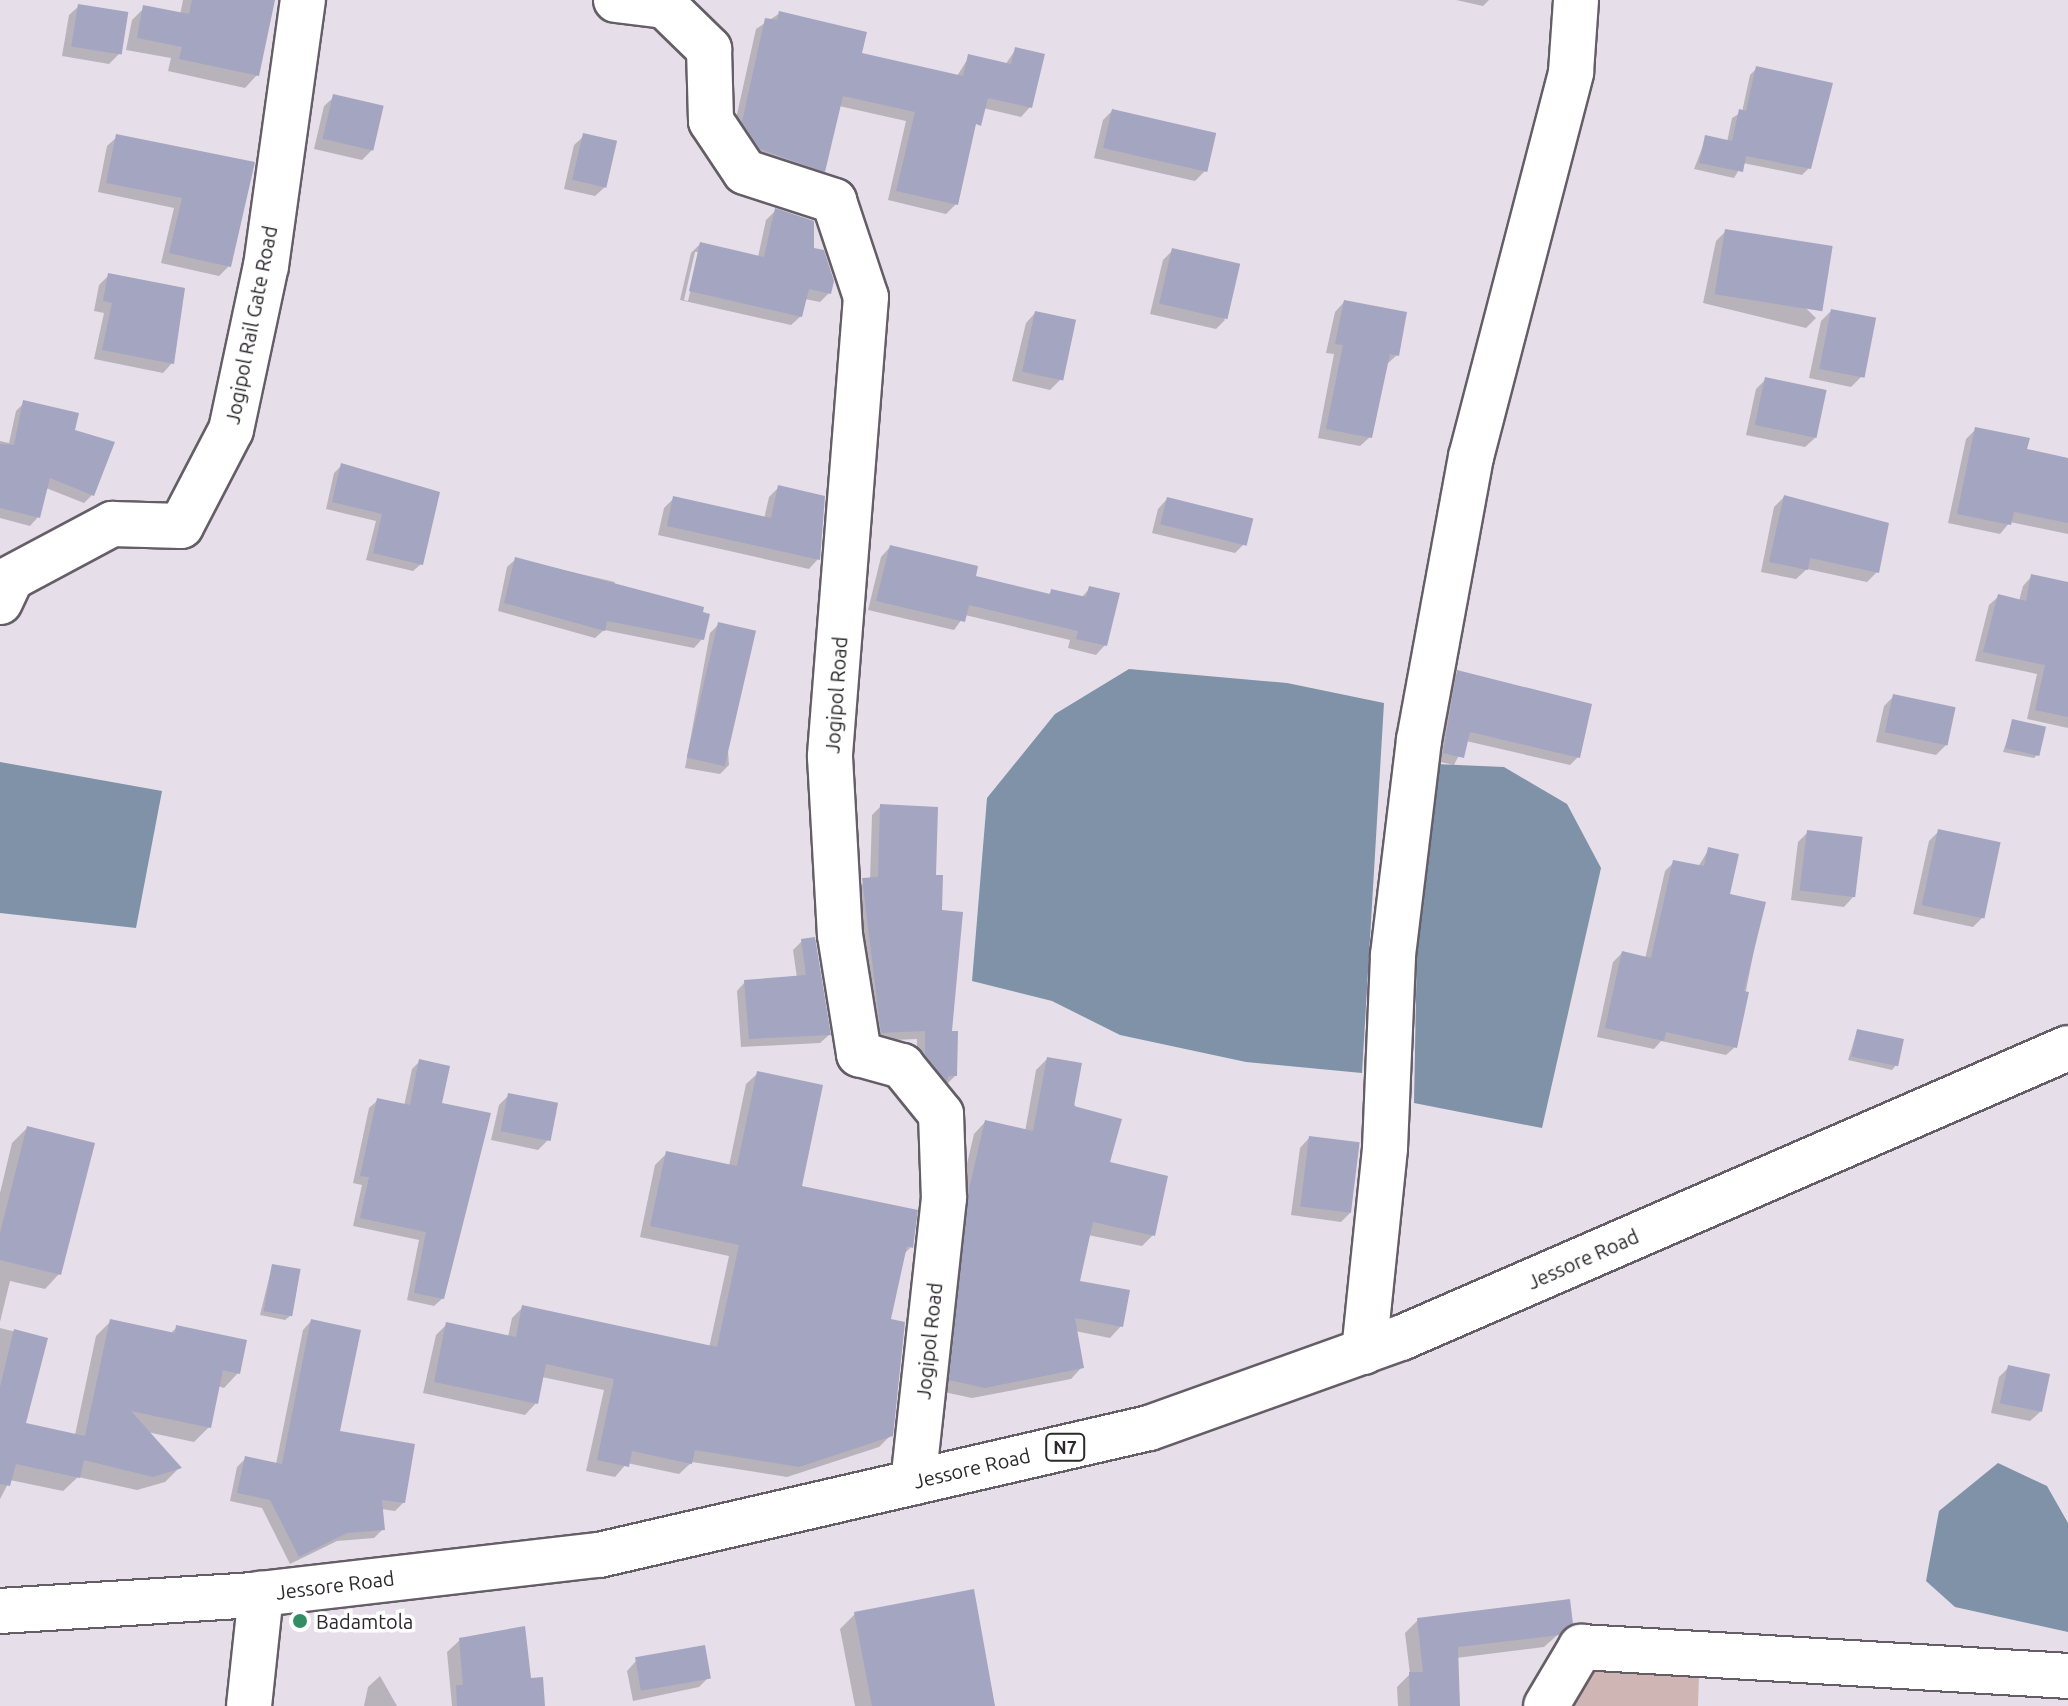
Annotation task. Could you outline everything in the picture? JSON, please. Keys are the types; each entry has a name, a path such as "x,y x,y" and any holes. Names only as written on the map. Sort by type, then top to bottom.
{"main road":[{"name":"Jogipol Rail Gate Road","path":"0,602 11,578 112,524 181,526 231,430 266,266 303,0"},
{"name":"Jogipol Road","path":"616,0 665,6 709,49 711,121 745,172 834,201 866,297 830,757 840,935 859,1054 902,1066 941,1114 944,1198 913,1482"},
{"path":"1364,1352 1385,1148 1393,955 1419,740 1471,457 1571,72 1576,0"},
{"name":"Jessore Road","path":"0,1611 256,1595 599,1555 1149,1428 1364,1352 2068,1048"},
{"path":"240,1706 256,1595"},
{"path":"249,1706 256,1595"},
{"path":"1546,1706 1581,1647 2008,1688 2068,1676"}],"shaded area":[{"path":"1593,1668 1699,1675 1698,1706 1570,1706"}],"water":[{"path":"1129,669 1287,683 1384,703 1362,1073 1246,1062 1120,1035 1052,1001 972,981 987,798 1055,714"},
{"path":"0,762 162,791 136,928 0,913"},
{"path":"1435,764 1504,767 1567,804 1601,868 1542,1128 1414,1103 1418,893"},
{"path":"1998,1463 2047,1486 2068,1523 2068,1632 1955,1607 1926,1581 1939,1511"}],"building":[{"path":"192,0 275,0 259,76 179,59 182,47 137,38 143,5 189,14"},
{"path":"78,4 128,12 122,54 71,46"},
{"path":"779,11 867,32 862,53 963,76 968,54 1011,64 1015,47 1045,54 1032,108 988,98 981,126 976,124 958,205 896,191 915,112 843,96 825,172 760,149 742,122 765,18 777,20"},
{"path":"1756,66 1833,83 1811,169 1746,156 1743,172 1699,163 1705,135 1732,141 1739,109 1746,111"},
{"path":"333,94 384,106 373,151 323,139"},
{"path":"1112,109 1216,133 1207,172 1103,148"},
{"path":"583,133 617,141 606,188 572,180"},
{"path":"116,134 255,162 231,267 169,253 182,198 106,183"},
{"path":"775,208 814,221 814,248 824,250 834,281 831,294 809,289 802,317 689,291 700,242 764,257"},
{"path":"1725,229 1833,246 1822,311 1715,294"},
{"path":"1172,248 1240,264 1227,319 1159,304"},
{"path":"108,273 185,288 174,364 102,350 112,303 103,301"},
{"path":"1344,300 1407,312 1399,356 1390,354 1372,438 1326,429 1343,345 1335,344"},
{"path":"1831,309 1876,318 1865,378 1819,369"},
{"path":"1035,311 1076,320 1063,380 1022,372"},
{"path":"1765,377 1827,390 1816,438 1755,425"},
{"path":"23,400 79,413 75,430 115,442 94,496 50,478 40,518 0,508 0,444 14,445"},
{"path":"1975,427 2030,438 2027,449 2068,458 2068,523 2014,512 2011,525 1957,514"},
{"path":"341,463 440,492 423,565 373,553 382,514 332,502"},
{"path":"778,485 825,496 820,560 667,526 673,496 771,518"},
{"path":"1784,495 1889,523 1879,573 1810,558 1808,570 1769,562"},
{"path":"1167,497 1253,519 1247,546 1160,524"},
{"path":"890,545 978,566 976,576 1050,594 1051,589 1086,597 1089,586 1120,593 1107,646 1076,639 1078,631 969,605 965,622 876,601"},
{"path":"515,557 704,607 703,612 710,614 704,640 607,621 605,631 504,603"},
{"path":"2031,574 2068,582 2068,717 2035,710 2045,665 1983,652 1998,594 2026,601"},
{"path":"718,622 756,631 725,766 687,757"},
{"path":"1457,670 1592,704 1580,758 1470,732 1464,758 1443,753"},
{"path":"1893,694 1956,707 1947,745 1885,732"},
{"path":"2012,719 2046,727 2039,756 2005,748"},
{"path":"880,804 938,807 936,875 943,875 942,910 963,912 952,1031 958,1031 957,1076 948,1076 947,1082 925,1054 925,1031 881,1033 862,878 878,877"},
{"path":"1938,829 2001,842 1984,919 1922,905"},
{"path":"1807,830 1863,837 1855,897 1800,891"},
{"path":"1708,847 1739,854 1730,894 1766,902 1744,991 1749,992 1737,1048 1666,1032 1664,1041 1605,1028 1622,951 1651,958 1673,860 1704,866"},
{"path":"815,937 831,1035 749,1039 744,980 806,975 801,939"},
{"path":"1857,1029 1904,1039 1898,1066 1851,1056"},
{"path":"1047,1057 1082,1063 1074,1106 1122,1119 1110,1162 1168,1176 1155,1236 1093,1222 1080,1281 1130,1290 1123,1327 1075,1318 1084,1368 985,1388 949,1380 969,1189 985,1120 1033,1131"},
{"path":"419,1059 450,1066 442,1103 491,1113 444,1299 414,1293 426,1232 360,1218 369,1177 360,1176 377,1098 410,1105"},
{"path":"757,1071 823,1085 802,1186 918,1210 913,1248 907,1246 891,1319 905,1322 893,1436 799,1467 695,1450 692,1464 632,1451 629,1467 597,1460 614,1379 546,1364 538,1404 434,1382 446,1322 516,1337 522,1305 717,1347 739,1245 650,1226 666,1151 737,1166"},
{"path":"508,1093 558,1103 551,1141 501,1131"},
{"path":"27,1126 95,1143 61,1275 0,1260 0,1233"},
{"path":"1309,1136 1360,1142 1351,1213 1300,1206"},
{"path":"272,1264 301,1269 292,1316 264,1311"},
{"path":"110,1319 175,1333 176,1325 247,1340 240,1374 223,1370 211,1428 131,1411 182,1468 153,1477 84,1460 80,1478 16,1464 10,1486 0,1484 0,1387 14,1329 48,1338 26,1423 85,1436"},
{"path":"311,1319 361,1330 340,1431 415,1444 405,1503 382,1500 385,1530 347,1533 299,1557 270,1500 237,1493 245,1456 282,1464"},
{"path":"2008,1365 2050,1374 2042,1412 2000,1403"},
{"path":"974,1589 995,1706 872,1706 854,1612"},
{"path":"1570,1599 1573,1624 1559,1635 1458,1647 1460,1706 1410,1706 1409,1672 1423,1672 1417,1618"},
{"path":"525,1626 531,1678 543,1677 545,1706 457,1706 456,1685 463,1685 459,1638"},
{"path":"705,1645 711,1678 641,1691 635,1657"}],"place":[{"name":"Badamtola","path":"300,1621"}]}
